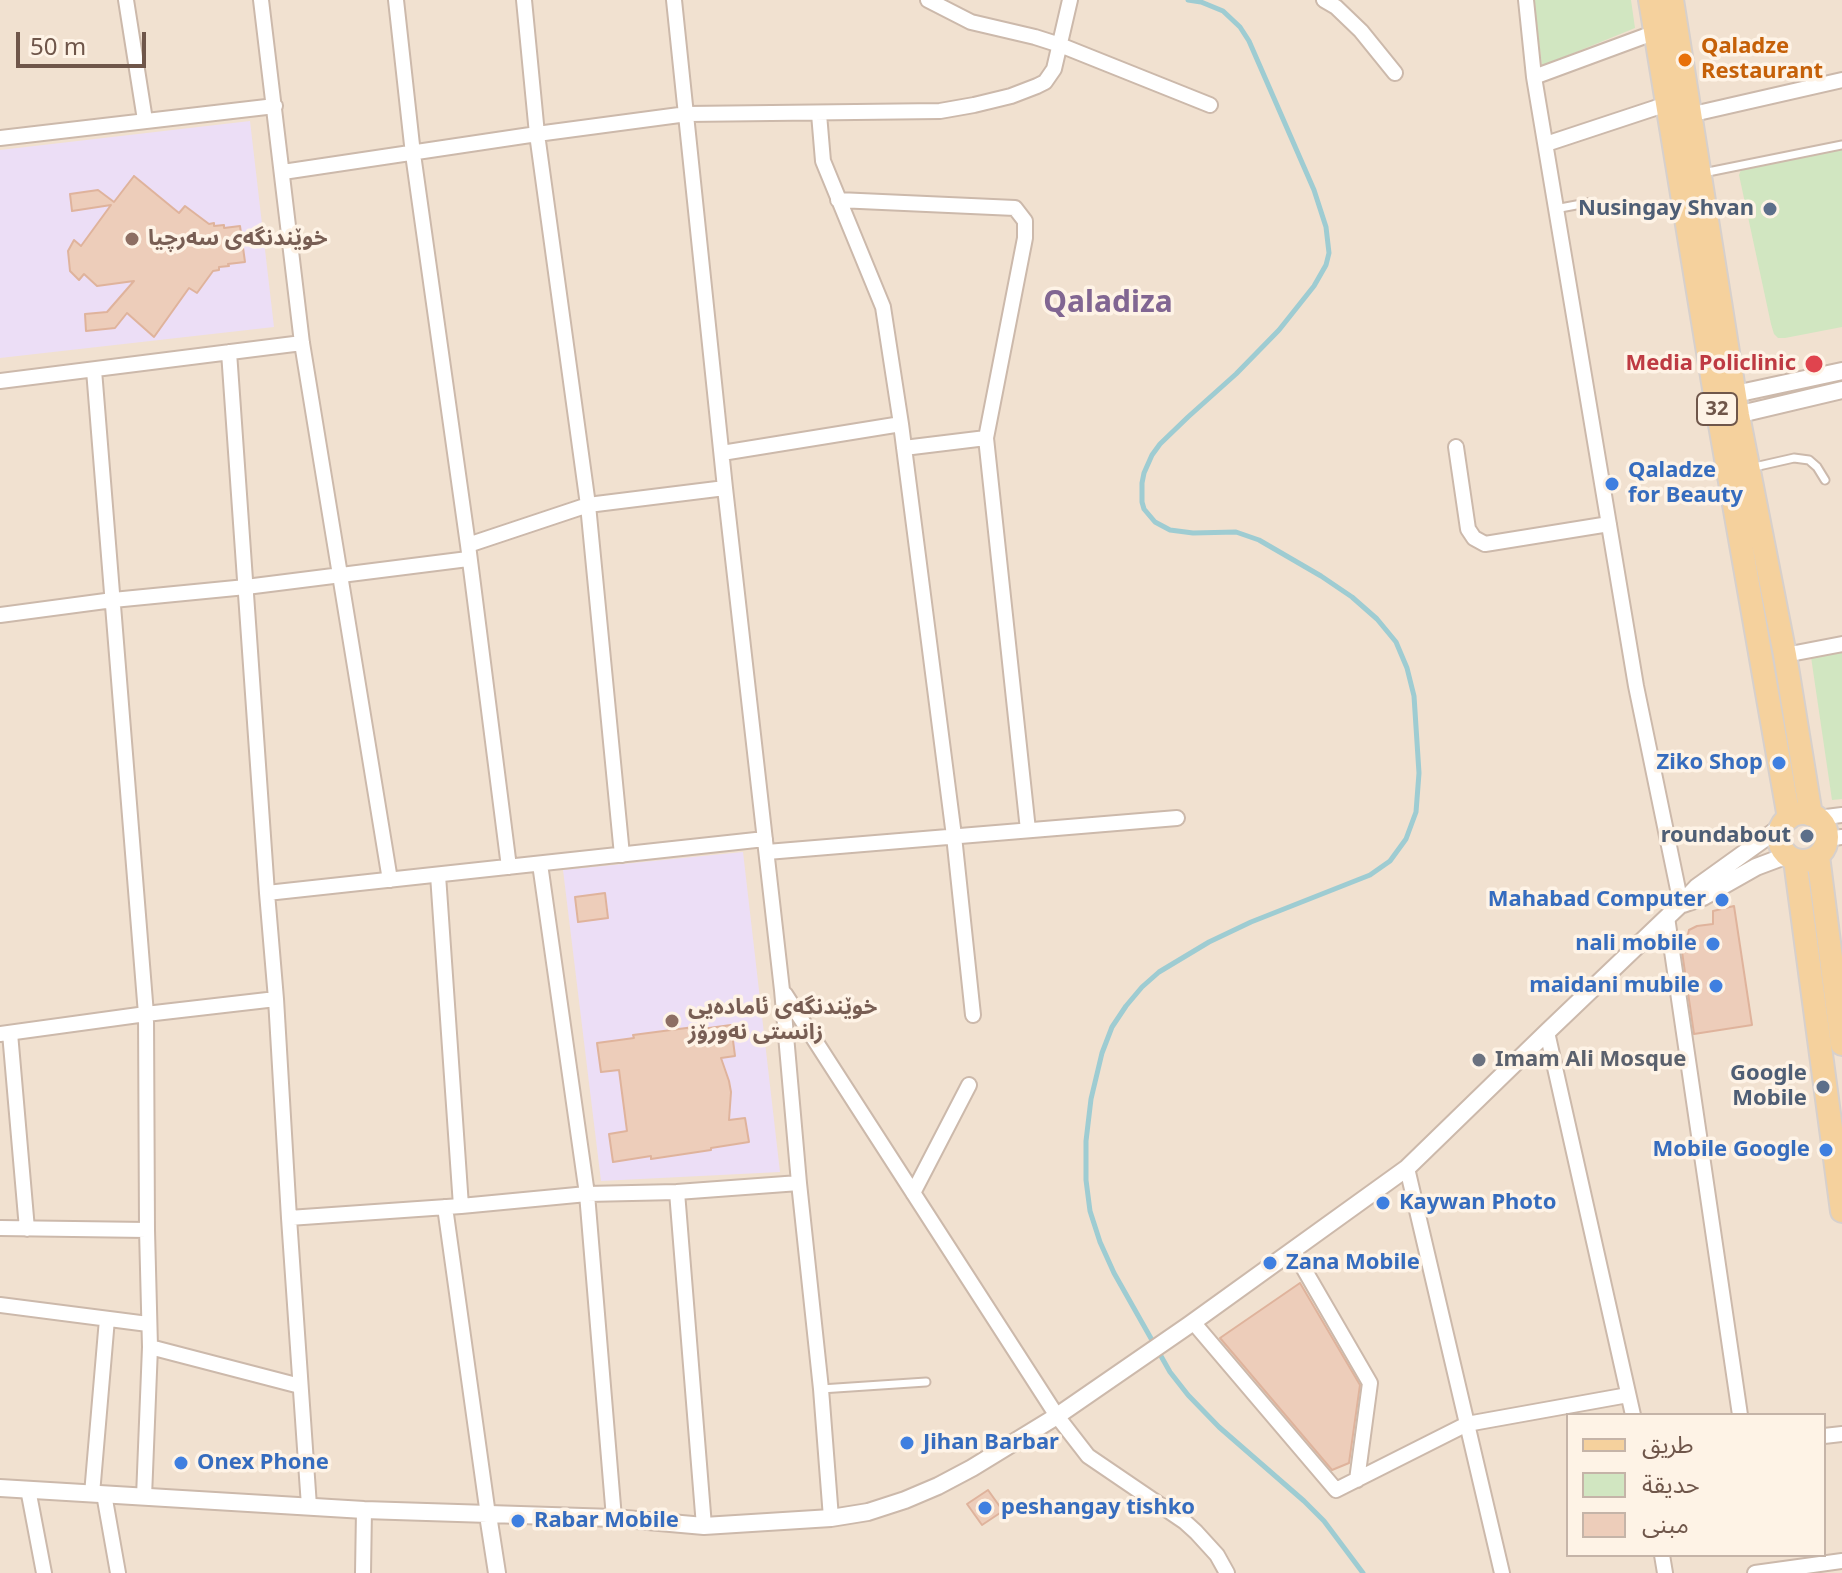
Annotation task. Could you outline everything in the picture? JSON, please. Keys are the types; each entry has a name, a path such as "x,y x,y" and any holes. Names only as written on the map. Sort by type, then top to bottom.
{"main road":[{"name":"32","path":"1650,0 1667,104 1812,830"},
{"name":"32","path":"1672,0 1700,174 1727,406 1748,468 1785,655 1842,1044"},
{"name":"32","path":"1812,830 1779,834 1780,842 1791,858 1842,1211"},
{"path":"1791,858 1807,861 1812,830"}],"street":[{"path":"126,0 145,120"},
{"path":"261,0 302,343 390,880"},
{"path":"396,0 413,154 509,867"},
{"path":"524,0 537,134 588,505 622,855"},
{"path":"674,0 782,990 831,1518"},
{"path":"928,0 971,22 1060,45 1210,105"},
{"path":"283,172 687,114 940,111 974,105 1011,96 1045,82 1054,69 1070,0"},
{"path":"1324,0 1361,31 1395,73"},
{"path":"1526,0 1534,77 1555,209 1636,686 1681,904"},
{"path":"1534,77 1656,32"},
{"path":"1689,115 1842,80"},
{"path":"1546,144 1667,104"},
{"path":"0,138 275,106"},
{"path":"819,114 823,161 883,307 954,836 973,1015"},
{"path":"838,200 1015,208 1025,221 1025,238 986,438 1028,830"},
{"path":"0,381 302,343"},
{"path":"229,352 309,1506"},
{"path":"94,370 146,1014 150,1347 144,1497"},
{"path":"1727,406 1842,371"},
{"path":"1727,406 1842,390"},
{"path":"722,453 901,424"},
{"path":"904,448 986,438"},
{"path":"1456,447 1468,529 1474,538 1485,544 1609,524"},
{"path":"0,615 340,576 468,552 588,505 725,488"},
{"path":"1785,655 1842,644"},
{"path":"0,1488 364,1510 614,1518 704,1526 831,1518 868,1512 905,1500 972,1468 1057,1416 1407,1168 1705,880 1842,815"},
{"path":"267,893 622,855 954,836 1177,818"},
{"path":"1681,904 1703,897 1756,867 1791,858"},
{"path":"540,864 587,1194 614,1518"},
{"path":"438,875 461,1206"},
{"path":"1667,917 1740,1413"},
{"path":"782,990 1057,1416 1088,1456 1196,1532 1217,1555 1227,1573"},
{"path":"27,1229 5,1034 276,999"},
{"path":"1547,1032 1632,1413"},
{"path":"913,1193 969,1085"},
{"path":"1407,1168 1502,1573"},
{"path":"289,1218 587,1194 677,1192 799,1183"},
{"path":"677,1192 704,1526"},
{"path":"445,1207 497,1573"},
{"path":"0,1228 147,1230"},
{"path":"1293,1250 1370,1383 1357,1480"},
{"path":"0,1305 148,1324"},
{"path":"107,1319 98,1494 118,1573"},
{"path":"1191,1323 1336,1490 1467,1424 1628,1395"},
{"path":"150,1347 300,1386"},
{"path":"28,1489 44,1573"},
{"path":"363,1573 364,1510"},
{"path":"1755,1573 1842,1561"}],"lane":[{"path":"1700,174 1842,145"},
{"path":"1555,209 1592,202"},
{"path":"1748,468 1794,458 1809,460 1825,480"},
{"path":"821,1389 926,1382"}],"shaded area":[{"path":"0,0 1842,0 1842,1573 0,1573"},
{"name":"خوێندنگەی سەرچیا","path":"250,121 274,327 0,358 0,150"},
{"name":"خوێندنگەی ئامادەیی زانستی نەورۆز","path":"743,852 780,1172 601,1181 563,870"}],"green space":[{"path":"1534,0 1631,0 1635,28 1542,66"},
{"path":"1842,149 1842,327 1778,338 1771,324 1739,175 1746,167"},
{"path":"1842,652 1842,799 1832,800 1811,657"}],"building":[{"path":"134,176 179,213 185,206 209,224 214,223 214,226 240,226 245,262 219,267 197,293 189,288 154,337 127,313 115,328 86,331 85,314 107,312 134,281 97,286 84,274 79,280 70,271 68,251 74,240 81,246 111,205 72,211 70,194 98,190 114,202"},
{"path":"605,893 608,918 578,922 575,897"},
{"name":"maidani mubile","path":"1734,906 1752,1025 1694,1034 1681,945 1686,943 1689,930 1713,924 1713,911"},
{"path":"731,1025 735,1056 721,1058 731,1092 729,1120 745,1118 749,1142 651,1159 651,1156 613,1162 609,1134 627,1131 619,1070 601,1072 597,1043 634,1038 633,1035"},
{"path":"1300,1283 1360,1385 1349,1463 1332,1470 1220,1338"},
{"name":"peshangay tishko","path":"988,1490 1003,1511 982,1525 967,1504"}],"waterway":[{"path":"1188,0 1223,11 1249,41 1314,190 1326,227 1329,253 1314,286 1279,330 1160,444 1144,473 1142,502 1155,522 1170,530 1236,532 1259,540 1321,576 1377,619 1396,642 1414,696 1419,773 1416,812 1406,839 1390,861 1370,875 1209,942 1159,972 1142,987 1112,1027 1102,1053 1091,1099 1086,1141 1086,1180 1090,1211 1100,1242 1170,1372 1219,1427 1324,1521 1363,1573"}],"place":[{"name":"Qaladze Restaurant","path":"1685,60"},
{"name":"Nusingay Shvan","path":"1770,209"},
{"name":"خوێندنگەی سەرچیا","path":"132,239"},
{"name":"Media Policlinic","path":"1814,364"},
{"name":"Qaladze for Beauty","path":"1612,484"},
{"name":"Ziko Shop","path":"1779,763"},
{"name":"roundabout","path":"1807,836"},
{"name":"Mahabad Computer","path":"1722,900"},
{"name":"nali mobile","path":"1713,944"},
{"name":"maidani mubile","path":"1716,986"},
{"name":"خوێندنگەی ئامادەیی زانستی نەورۆز","path":"672,1021"},
{"name":"Imam Ali Mosque","path":"1479,1060"},
{"name":"Google Mobile","path":"1823,1087"},
{"name":"Mobile Google","path":"1826,1150"},
{"name":"Kaywan Photo","path":"1383,1203"},
{"name":"Zana Mobile","path":"1270,1263"},
{"name":"Jihan Barbar","path":"907,1443"},
{"name":"Onex Phone","path":"181,1463"},
{"name":"peshangay tishko","path":"985,1508"},
{"name":"Rabar Mobile","path":"518,1521"}],"district":[{"name":"Qaladiza","path":"1108,303"}]}
